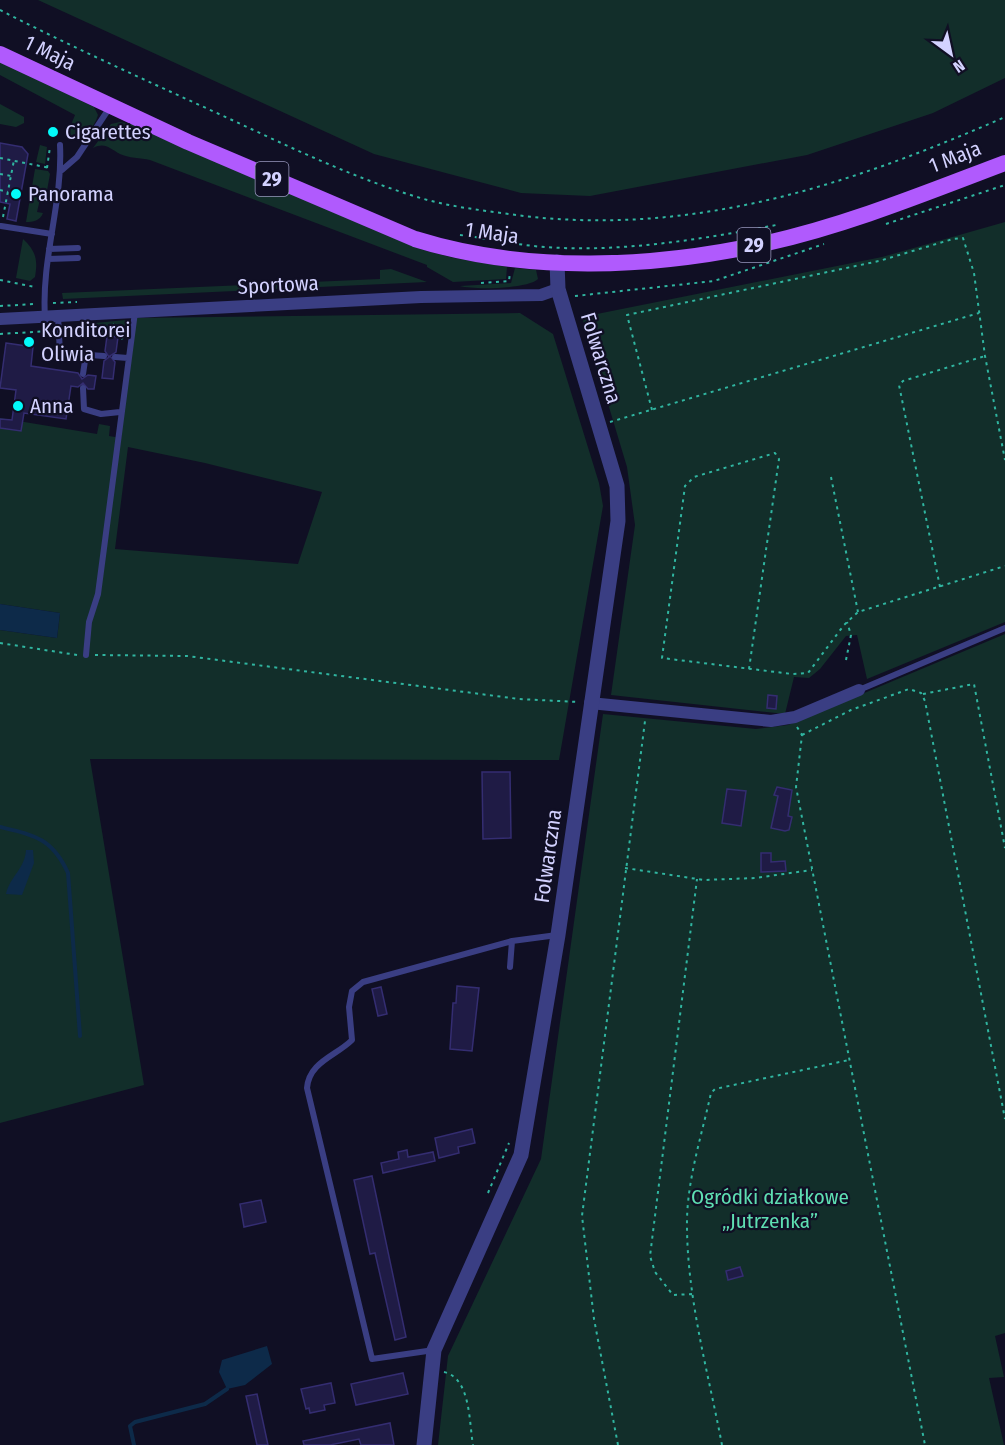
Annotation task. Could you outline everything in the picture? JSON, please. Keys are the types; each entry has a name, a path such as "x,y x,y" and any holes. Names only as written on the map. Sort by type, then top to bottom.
{"main road":[{"name":"1 Maja","path":"0,54 188,142 415,239 447,249 511,260 557,262 689,256 767,243 818,229 1005,163"}],"street":[{"name":"Folwarczna","path":"424,1445 434,1350 521,1155 558,935 618,521 617,486 558,289 557,262"},
{"name":"Sportowa","path":"0,319 421,297 541,295 558,289"},
{"path":"590,702 771,721 792,718 859,690"}],"lane":[{"path":"62,170 77,157 111,106"},
{"path":"45,317 43,289 62,170 60,145"},
{"path":"1,226 51,234"},
{"path":"49,249 78,248"},
{"path":"48,259 78,258"},
{"path":"86,655 89,622 98,594 120,412 135,312"},
{"path":"58,316 60,353 104,356"},
{"path":"83,374 86,354"},
{"path":"115,357 128,358"},
{"path":"83,388 84,409 101,414 120,412"},
{"path":"859,690 1005,628"},
{"path":"434,1350 372,1359 307,1088 308,1076 316,1066 352,1040 349,1007 352,991 363,982 512,941 558,935"},
{"path":"510,967 512,941"}],"path":[{"path":"0,10 90,55 279,142 382,184 436,202 523,216 573,221 624,221 689,216 755,205 819,189 924,153 1005,117"},
{"path":"47,168 51,143"},
{"path":"0,158 62,170"},
{"path":"1,226 14,160"},
{"path":"0,174 11,176"},
{"path":"0,190 8,192"},
{"path":"0,206 5,207"},
{"path":"513,243 534,246 601,247 713,237 780,224"},
{"path":"652,410 627,315 879,261 963,238 974,273 985,356 1005,460"},
{"path":"476,283 508,281 511,260"},
{"path":"0,280 43,289"},
{"path":"599,426 980,312"},
{"path":"112,314 113,324 129,350"},
{"path":"0,334 59,330"},
{"path":"940,587 899,385 903,381 985,356"},
{"path":"749,669 779,459 775,453 688,480 685,486 662,658 749,669 808,673 847,622 858,612 1005,566"},
{"path":"831,477 858,612"},
{"path":"846,660 851,635 847,622"},
{"path":"0,643 86,655 187,656 519,699 590,702"},
{"path":"802,735 851,710 909,689 921,693 974,684 1005,848"},
{"path":"921,693 925,701 1005,1119"},
{"path":"618,1445 594,1319 582,1216 647,709"},
{"path":"792,718 802,735 796,787 925,1445"},
{"path":"625,868 697,879 755,878 812,870"},
{"path":"692,1294 674,1295 655,1272 650,1256 697,879"},
{"path":"722,1445 692,1294 687,1219 691,1184 711,1093 715,1089 849,1060"},
{"path":"485,1202 500,1159 513,1137"},
{"path":"432,1370 450,1374 460,1382 464,1390 473,1445"}],"green space":[{"path":"38,0 1005,0 1005,78 933,113 807,155 590,196 521,193 374,154"},
{"path":"0,62 94,107 98,115 94,125 82,134 66,137 75,115 0,75"},
{"path":"0,104 24,117 24,123 16,127 0,124"},
{"path":"120,122 132,124 423,250 507,267 506,279 453,282 427,265 150,160 123,155 104,146 93,148 111,124"},
{"path":"40,145 47,147 45,164 36,162"},
{"path":"35,169 48,171 50,174 46,196 41,195 37,212 43,213 42,216 26,222"},
{"path":"1005,222 1005,622 867,679 857,635 846,636 820,669 809,678 794,677 785,714 611,695 635,525 627,467 582,317 882,257"},
{"path":"23,239 31,248 36,261 35,277 30,281 16,278"},
{"path":"515,268 536,270 538,279 513,287 460,286 511,283"},
{"path":"391,269 427,282 63,299 62,293 380,279 380,270"},
{"path":"520,313 553,334 599,483 603,506 559,760 90,759 144,1085 0,1123 0,630 57,638 60,613 0,604 0,418 97,434 99,424 110,426 109,436 121,438 134,318","holes":["128,447 205,463 322,492 298,564 115,549"]},
{"path":"126,320 129,326 127,338 96,336 95,323"},
{"name":"Ogródki działkowe „Jutrzenka”","path":"1005,634 1005,1333 995,1336 1004,1377 989,1378 1004,1445 438,1445 448,1356 541,1159 603,714 756,729 788,725"}],"water":[{"path":"0,604 60,613 57,638 0,630"},
{"path":"26,850 33,850 34,863 22,895 6,894 23,862"},
{"path":"267,1346 272,1364 245,1385 227,1389 219,1372 222,1360"}],"building":[{"path":"0,143 22,147 28,154 16,221 7,219 10,204 0,202"},
{"path":"107,336 118,337 116,352 110,356 115,362 113,379 102,378 104,361 109,357 105,351"},
{"path":"6,343 33,347 31,366 78,373 82,379 88,375 96,376 94,389 88,389 83,383 78,387 71,386 66,419 24,413 21,431 0,428 0,419 12,420 16,390 0,388"},
{"path":"768,695 777,696 776,709 767,708"},
{"path":"482,772 510,772 511,838 483,839"},
{"path":"777,787 792,790 788,816 792,817 789,830 785,831 771,828 778,796 774,795"},
{"path":"727,789 746,791 741,826 722,823"},
{"path":"761,853 771,853 771,862 785,861 786,871 761,872"},
{"path":"457,986 479,988 472,1051 450,1049 453,1003 456,1003"},
{"path":"381,987 387,1014 378,1016 372,989"},
{"path":"472,1129 475,1143 458,1147 459,1153 439,1158 435,1138"},
{"path":"407,1150 408,1157 433,1152 435,1161 383,1173 381,1163 399,1159 398,1152"},
{"path":"372,1176 406,1337 395,1340 375,1253 370,1254 354,1180"},
{"path":"261,1200 266,1222 244,1227 240,1204"},
{"path":"740,1267 743,1276 728,1280 726,1271"},
{"path":"403,1373 408,1394 356,1405 351,1384"},
{"path":"331,1383 335,1403 324,1405 325,1410 310,1413 309,1408 306,1409 301,1389"},
{"path":"257,1394 268,1445 257,1445 246,1396"},
{"path":"390,1423 394,1445 361,1445 359,1439 330,1445 304,1445 303,1441"}],"waterway":[{"path":"0,827 41,840 55,852 68,873 80,1036"},
{"path":"134,1445 130,1426 135,1422 205,1404 227,1389"}],"place":[{"name":"Cigarettes","path":"53,132"},
{"name":"Panorama","path":"16,194"},
{"name":"Konditorei Oliwia","path":"29,342"},
{"name":"Anna","path":"18,406"}]}
